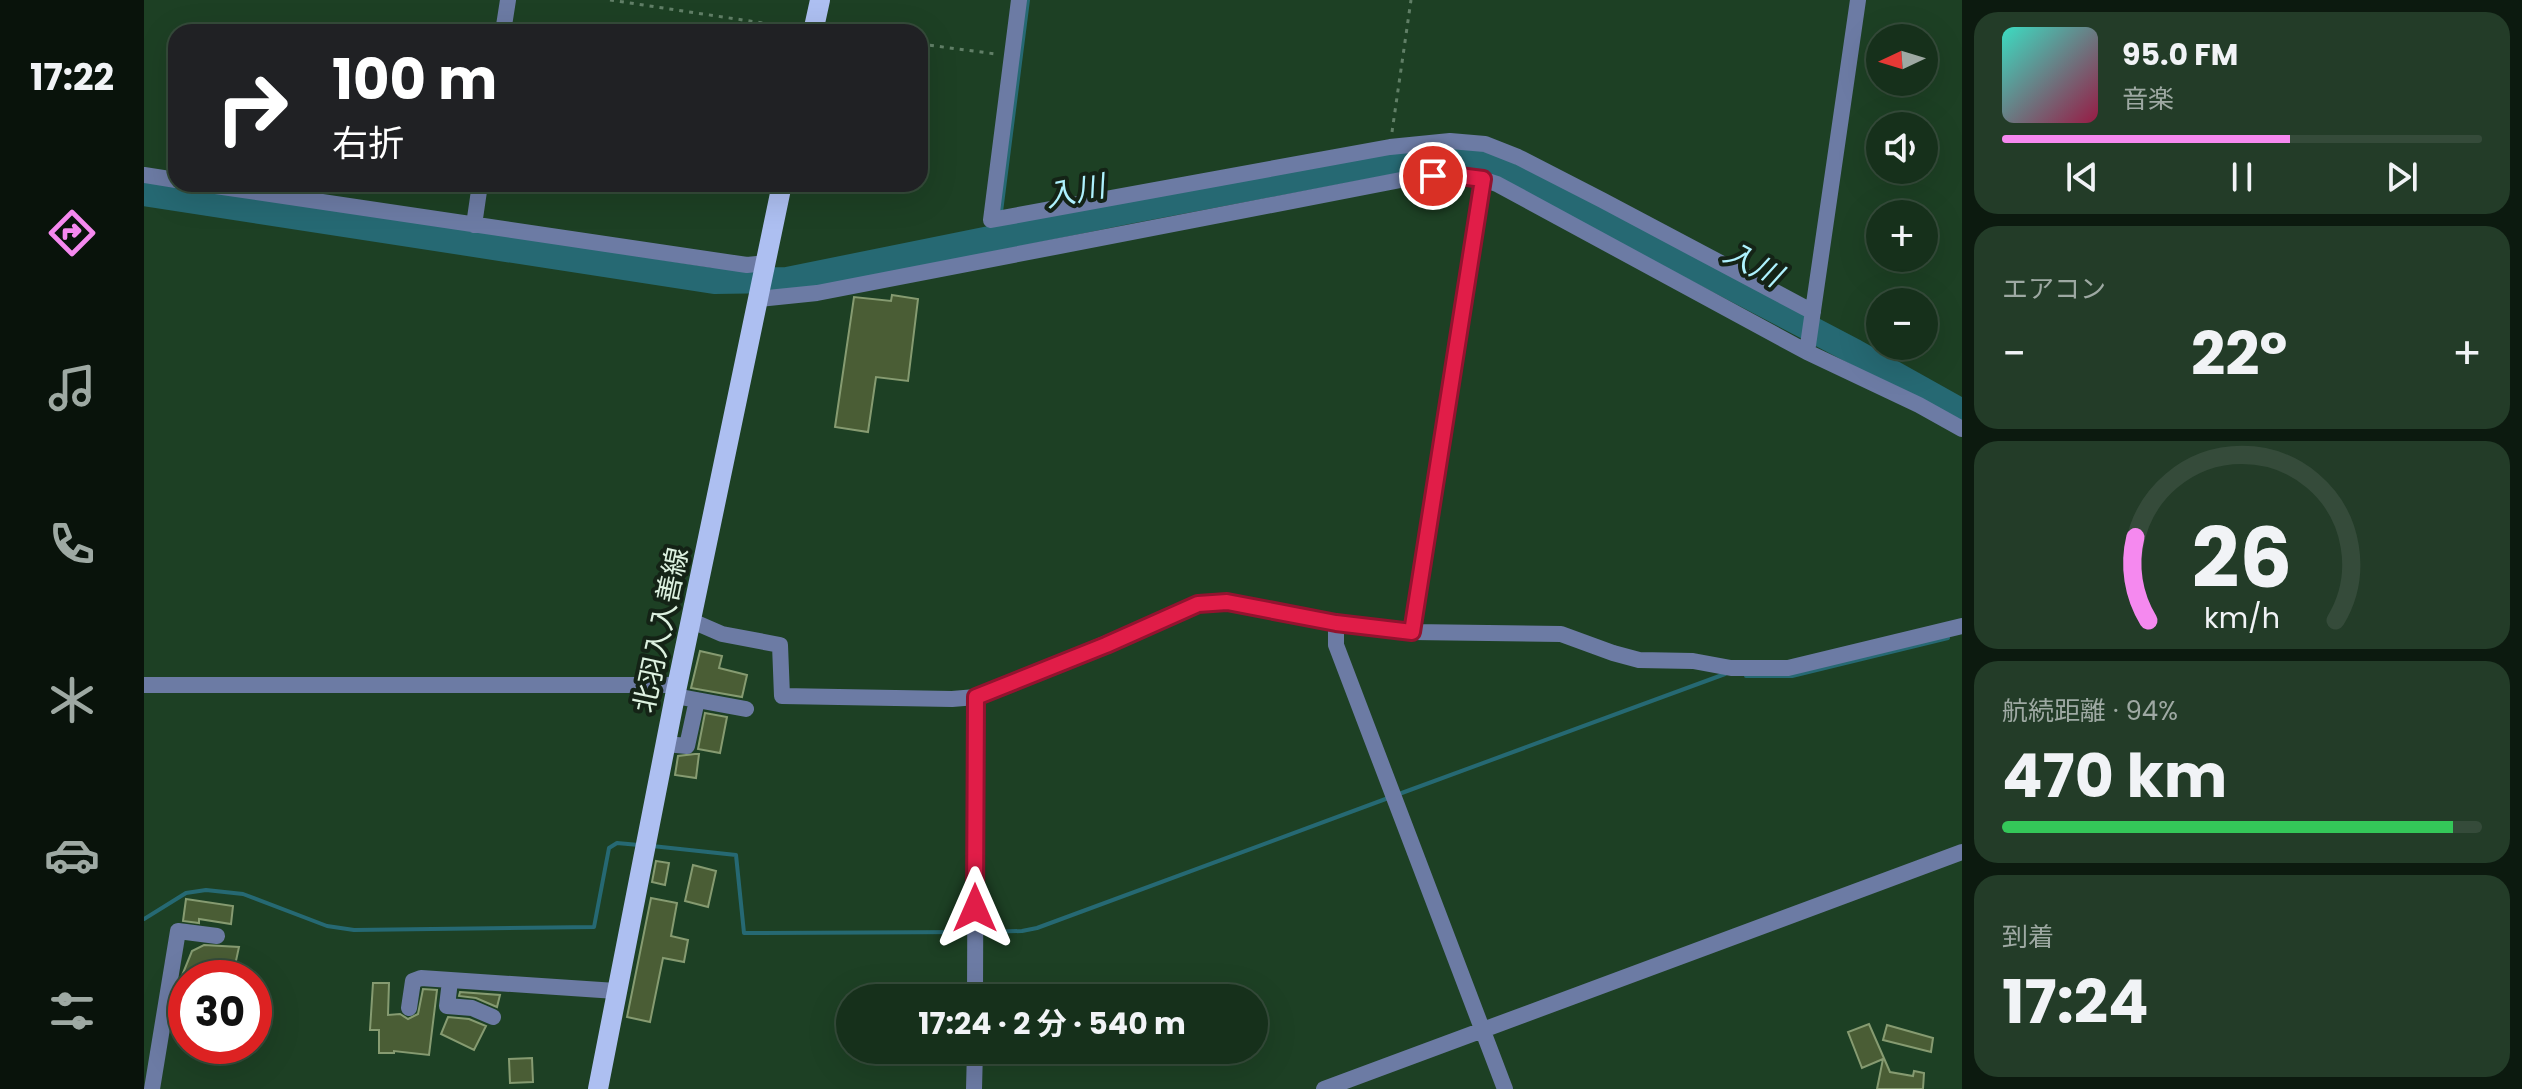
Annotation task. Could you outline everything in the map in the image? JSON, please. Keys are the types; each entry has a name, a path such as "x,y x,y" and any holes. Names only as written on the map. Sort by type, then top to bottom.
{"main road":[{"path":"815,24 820,0"},
{"name":"北羽入入善線","path":"598,1089 780,192"}],"street":[{"path":"504,24 508,0"},
{"path":"1019,0 991,220 1390,147 1450,141 1485,144 1602,200 1813,312"},
{"path":"1807,352 1858,0"},
{"path":"144,175 168,179"},
{"path":"758,297 817,293 1416,177 1451,175 1483,179 1807,352 1962,429"},
{"path":"1412,632 1483,179"},
{"path":"255,192 765,266"},
{"path":"474,225 479,192"},
{"path":"692,621 722,634 780,645 782,696 952,699 976,697 1198,604 1227,602 1336,623 1412,632 1561,634 1639,660 1693,661 1731,668 1762,669 1788,668 1962,626"},
{"path":"1336,623 1336,645 1505,1089"},
{"path":"144,685 677,691 697,700 746,709"},
{"path":"975,984 976,697"},
{"path":"666,744 687,746 697,700"},
{"path":"1324,1089 1962,852"},
{"path":"152,1089 178,931 217,936"},
{"path":"409,1008 413,981 421,978 616,991"},
{"path":"450,981 447,1006 472,1008 493,1017"},
{"path":"974,1089 975,1064"}],"path":[{"path":"610,0 768,24"},
{"path":"1390,147 1411,0"},
{"path":"928,45 1012,56"}],"building":[{"path":"892,295 918,299 908,381 876,377 868,432 835,427 854,297 891,301"},
{"path":"700,651 722,656 719,668 747,675 742,697 691,688"},
{"path":"705,713 727,717 720,753 698,749"},
{"path":"699,754 696,778 675,775 678,756"},
{"path":"656,861 669,863 665,885 652,882"},
{"path":"693,865 716,871 708,907 685,901"},
{"path":"651,898 677,903 671,936 688,940 684,962 663,958 650,1022 627,1017"},
{"path":"186,899 233,906 231,924 199,919 199,923 183,921"},
{"path":"204,945 239,947 236,960 188,960 192,951"},
{"path":"373,983 389,983 388,1015 400,1014 408,1019 418,1014 423,989 437,990 429,1055 394,1051 379,1053 379,1030 370,1030"},
{"path":"460,992 500,995 497,1007 476,998 459,996"},
{"path":"448,1017 469,1019 486,1026 474,1050 441,1034"},
{"path":"1869,1024 1890,1072 1913,1076 1914,1071 1924,1073 1923,1089 1877,1089 1883,1059 1862,1068 1848,1032"},
{"path":"1887,1025 1933,1038 1931,1052 1883,1040"},
{"path":"532,1058 533,1082 510,1083 509,1059"}],"waterway":[{"path":"1001,212 1028,0"},
{"name":"入川","path":"144,193 714,281 787,280 1419,156 1462,156 1510,171 1855,352 1962,412"},
{"path":"997,237 999,225"},
{"name":"入川","path":"1956,408 1962,405"},
{"path":"1746,676 1792,676 1948,638"},
{"path":"1399,794 1725,674"},
{"path":"980,932 1037,928 1391,797"},
{"path":"144,919 186,893 206,890 243,894 327,926 354,930 594,927 609,848 617,843 639,845"},
{"path":"652,846 736,855 744,933 971,932"}],"route":[{"path":"975,908 976,697 1198,604 1227,602 1336,623 1412,632 1483,179 1433,176"}]}
